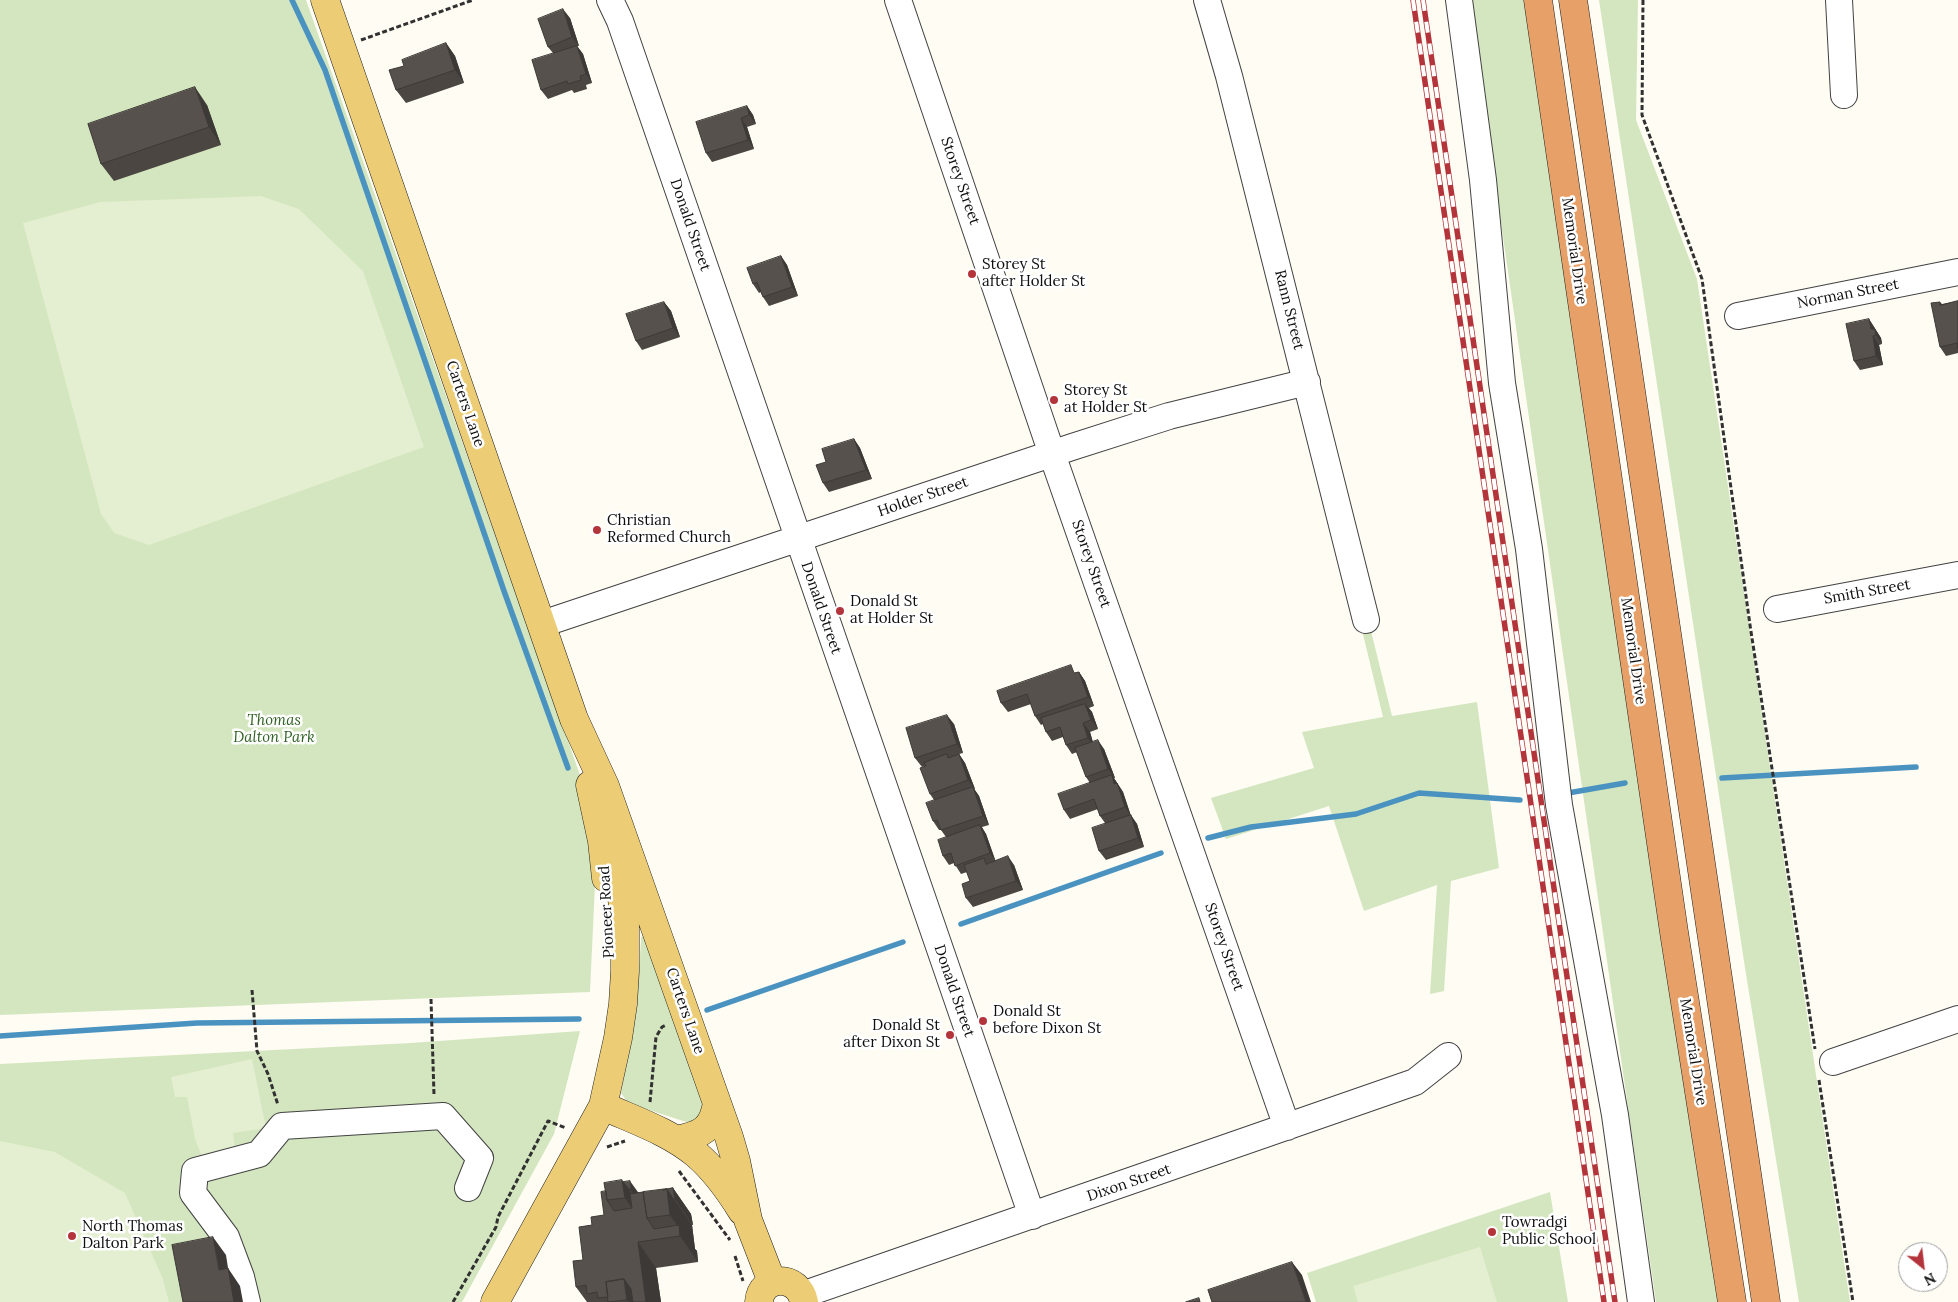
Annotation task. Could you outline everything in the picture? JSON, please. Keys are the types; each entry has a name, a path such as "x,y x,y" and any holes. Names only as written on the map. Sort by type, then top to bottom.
{"highway":[{"name":"Memorial Drive","path":"1538,0 1673,923 1732,1302"},
{"path":"1573,0 1766,1302"}],"main road":[{"name":"Carters Lane","path":"325,0 574,719 612,804 717,1103 736,1161 748,1220 758,1291"},
{"name":"Pioneer Road","path":"574,719 602,842 607,888 610,946 609,975 605,1020 594,1076 596,1088 603,1106"},
{"name":"Carters Lane","path":"612,804 621,879"},
{"name":"Pioneer Road","path":"495,1302 603,1106 623,1004 625,935 621,879"},
{"path":"675,1152 688,1138 706,1128 715,1117 717,1103"},
{"name":"Carters Lane","path":"603,1106 640,1135 675,1152 696,1153 715,1172 748,1220"},
{"path":"758,1291 787,1281 793,1284 803,1298"}],"street":[{"name":"Donald Street","path":"610,0 620,21 797,539 1032,1216"},
{"name":"Storey Street","path":"898,0 1052,454 1287,1127"},
{"name":"Rann Street","path":"1207,0 1232,85 1366,620"},
{"path":"1459,0 1483,180 1502,383 1529,549 1559,805 1615,1115 1640,1302"},
{"path":"1839,0 1844,95"},
{"name":"Norman Street","path":"1738,316 1958,272"},
{"name":"Holder Street","path":"542,624 1169,416 1307,382"},
{"name":"Smith Street","path":"1777,609 1958,575"},
{"path":"1822,1061 1958,1019"},
{"name":"Dixon Street","path":"803,1298 1415,1082 1448,1056"},
{"path":"247,1302 226,1237 193,1193 195,1171 259,1154 282,1126 443,1116 480,1158 468,1188"}],"path":[{"path":"359,41 473,0"},
{"path":"1643,0 1642,115 1702,279 1770,762 1822,1061 1853,1302"},
{"path":"252,990 257,1051 277,1099 282,1126"},
{"path":"431,999 435,1117"},
{"path":"453,1302 496,1227 498,1217 548,1121 587,1137 607,1148 640,1135 649,1111 656,1037 662,1027 687,1017"},
{"path":"675,1152 732,1246"},
{"path":"734,1253 744,1282 758,1291"}],"green space":[{"name":"Thomas Dalton Park","path":"0,0 306,0 581,778 596,862 590,992 0,1015"},
{"path":"1469,0 1526,0 1722,1302 1656,1302"},
{"path":"1599,0 1638,0 1636,120 1697,279 1850,1302 1799,1302 1745,968"},
{"path":"261,196 299,209 363,271 424,447 149,545 114,533 101,514 23,223 100,202"},
{"path":"1360,622 1369,623 1392,716 1477,702 1499,868 1451,881 1444,991 1430,994 1437,885 1364,911 1329,806 1226,839 1211,798 1314,768 1302,732 1383,717"},
{"path":"646,936 704,1099 703,1110 695,1122 689,1123 628,1103 621,1093 636,1012 641,937"},
{"path":"580,1031 554,1134 462,1302 0,1302 0,1064 411,1043"},
{"path":"252,1059 266,1128 233,1133 235,1150 202,1157 195,1139 187,1097 175,1097 171,1077"},
{"name":"North Thomas Dalton Park","path":"0,1141 55,1152 125,1193 163,1279 169,1302 0,1302"},
{"name":"Towradgi Public School","path":"1550,1192 1568,1302 1316,1302 1307,1273"},
{"path":"1480,1247 1497,1302 1358,1302 1353,1286"}],"building":[{"path":"563,9 572,37 548,47 538,19"},
{"path":"446,43 455,70 396,90 389,70 404,66 402,60"},
{"path":"577,46 586,74 580,76 581,80 568,84 567,81 541,90 532,60"},
{"path":"195,87 209,127 101,164 88,124"},
{"path":"747,106 749,115 741,118 748,140 706,153 696,122"},
{"path":"781,256 792,287 763,297 757,282 753,284 747,268"},
{"path":"1958,301 1958,349 1957,343 1940,347 1931,303 1940,302 1940,305"},
{"path":"664,302 673,328 636,341 626,314"},
{"path":"1869,319 1871,329 1875,329 1876,335 1873,336 1876,356 1854,361 1846,324"},
{"path":"854,439 866,470 823,483 816,465 826,462 822,449"},
{"path":"1071,665 1074,673 1079,672 1088,697 1035,716 1027,694 1001,703 997,691"},
{"path":"1085,704 1091,720 1083,723 1088,738 1066,745 1060,727 1046,732 1041,718"},
{"path":"947,715 957,744 915,758 906,728"},
{"path":"1098,740 1108,769 1086,777 1075,748"},
{"path":"947,754 948,758 959,754 968,780 930,794 920,768 926,766 924,763"},
{"path":"1112,775 1114,784 1117,783 1125,807 1100,816 1094,799 1064,810 1058,794"},
{"path":"973,787 983,816 941,830 937,820 933,821 926,803"},
{"path":"1131,815 1138,838 1099,851 1092,828"},
{"path":"980,825 990,853 955,866 951,853 943,856 938,840"},
{"path":"1008,856 1016,881 966,898 962,884 970,881 964,865 984,858 986,864"},
{"path":"622,1180 625,1198 607,1200 604,1183"},
{"path":"630,1181 631,1190 623,1182"},
{"path":"673,1188 674,1200 667,1189"},
{"path":"667,1189 670,1215 647,1218 643,1192"},
{"path":"606,1191 607,1200 614,1211 632,1208 630,1194 643,1192 647,1218 654,1229 679,1225 680,1236 638,1242 646,1302 633,1302 631,1289 624,1279 606,1282 608,1297 598,1298 597,1292 587,1294 586,1285 576,1287 573,1261 583,1260 579,1227 592,1225 591,1217 604,1215 601,1192"},
{"path":"213,1237 219,1270 228,1268 234,1302 183,1302 172,1245"},
{"path":"1292,1262 1306,1302 1212,1302 1208,1290"},
{"path":"624,1279 627,1300 608,1302 606,1282"},
{"path":"1199,1298 1200,1302 1186,1302"}],"waterway":[{"path":"292,0 325,70 504,591 568,768"},
{"path":"1722,778 1916,767"},
{"path":"1568,793 1625,783"},
{"path":"1208,838 1251,827 1356,814 1419,793 1520,800"},
{"path":"961,924 1161,853"},
{"path":"707,1010 903,942"},
{"path":"0,1036 197,1023 579,1019"}],"railway":[{"path":"1413,0 1604,1302"},
{"path":"1423,0 1615,1302"}],"place":[{"name":"Storey St after Holder St","path":"972,274"},
{"name":"Storey St at Holder St","path":"1054,400"},
{"name":"Christian Reformed Church","path":"597,530"},
{"name":"Donald St at Holder St","path":"840,611"},
{"name":"Donald St before Dixon St","path":"983,1021"},
{"name":"Donald St after Dixon St","path":"950,1035"},
{"name":"Towradgi Public School","path":"1492,1232"},
{"name":"North Thomas Dalton Park","path":"72,1236"}]}
